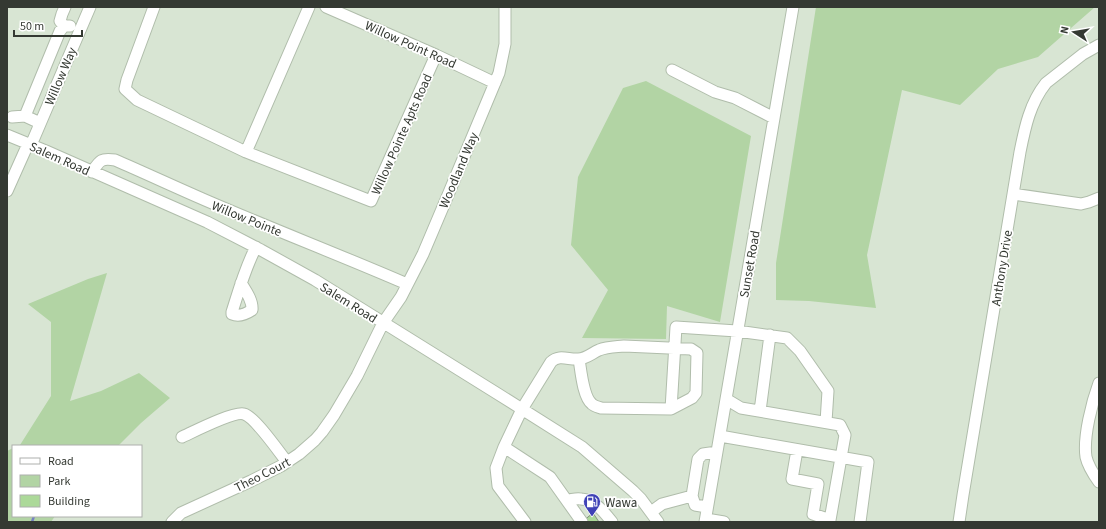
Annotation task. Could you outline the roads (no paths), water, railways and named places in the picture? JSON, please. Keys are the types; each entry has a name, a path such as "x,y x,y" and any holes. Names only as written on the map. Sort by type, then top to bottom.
{"street":[{"path":"64,26 60,21 65,7"},
{"name":"Willow Way","path":"7,191 40,122 89,7"},
{"path":"154,7 125,89 137,100 246,152 309,7"},
{"name":"Willow Point Road","path":"326,7 436,55 495,83"},
{"name":"Woodland Way","path":"383,323 401,297 423,254 499,73 504,54 506,35 505,7"},
{"name":"Sunset Road","path":"706,516 793,7"},
{"path":"25,116 60,31 64,26 68,25 80,30"},
{"name":"Anthony Drive","path":"960,522 962,495 1026,122 1042,89 1046,84 1083,54 1099,45"},
{"name":"Willow Pointe Apts Road","path":"246,152 371,201 436,55"},
{"path":"672,70 714,92 735,98 774,118"},
{"path":"7,130 9,116 25,116 40,122"},
{"name":"Salem Road","path":"7,135 189,214 256,247 309,277 569,439 593,456 633,491 658,522"},
{"name":"Willow Pointe","path":"92,172 99,162 106,159 116,160 204,200 407,284"},
{"path":"1013,194 1081,204 1099,198"},
{"path":"241,283 256,247"},
{"name":"Theo Court","path":"172,522 181,513 261,476 286,462 299,454 315,440 334,415 357,376 383,323"},
{"path":"671,410 676,327 737,331 787,338 800,351 828,391 826,422"},
{"path":"760,411 770,335"},
{"path":"525,522 498,486 496,468 522,409 554,359 579,359 597,351 624,346 691,349 697,353 696,392 692,398 671,410 601,408 593,406 588,401 585,392 579,359"},
{"path":"1099,383 1088,428 1086,450 1088,464 1099,482"},
{"path":"726,399 741,408 840,424 845,435 830,521 813,514 818,484 792,479 797,450"},
{"path":"182,437 232,415 243,414 249,416 262,430 286,462"},
{"path":"720,436 868,462 860,522"},
{"path":"504,447 550,477 582,522"},
{"path":"717,452 703,454 698,459 692,496 695,505 706,516 724,522"},
{"path":"651,512 662,504 692,496"},
{"path":"567,500 580,499 588,501 599,507 612,522"}],"waterway":[{"path":"32,522 34,517"}],"place":[{"name":"Wawa","path":"592,517"}]}
